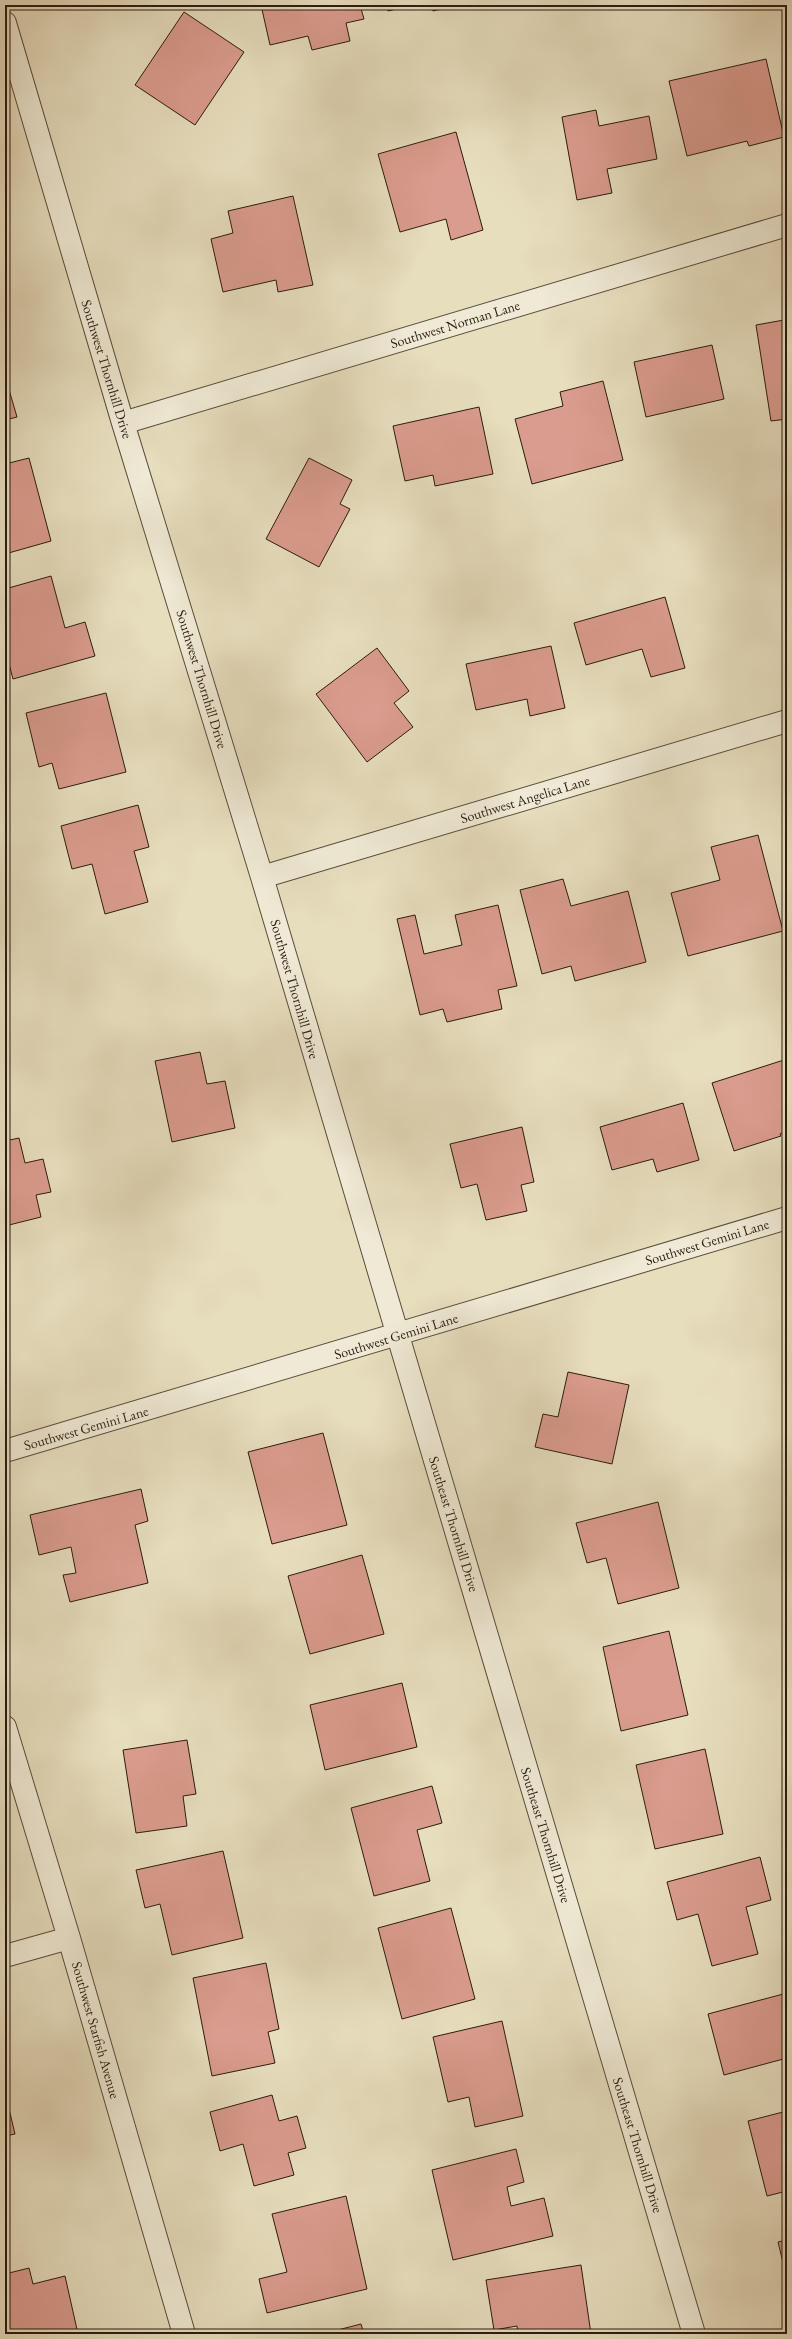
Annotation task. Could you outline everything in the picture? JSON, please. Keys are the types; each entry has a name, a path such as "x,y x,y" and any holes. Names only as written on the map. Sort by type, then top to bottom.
{"street":[{"name":"Southwest Thornhill Drive","path":"5,23 123,423 262,877 398,1335"},
{"name":"Southwest Norman Lane","path":"123,423 787,225"},
{"name":"Southwest Angelica Lane","path":"262,877 787,721"},
{"name":"Southwest Gemini Lane","path":"5,1451 787,1218"},
{"name":"Southeast Thornhill Drive","path":"398,1335 694,2334"},
{"name":"Southwest Starfish Avenue","path":"5,1727 69,1938 184,2334"},
{"path":"5,1956 69,1938"}],"building":[{"path":"261,5 360,5 364,19 346,23 350,41 312,50 308,36 270,45"},
{"path":"387,5 413,5 388,11"},
{"path":"432,5 457,5 433,11"},
{"path":"184,12 244,52 195,125 135,85"},
{"path":"766,59 784,137 749,146 747,141 687,156 669,81"},
{"path":"596,110 599,126 649,116 657,159 607,169 612,193 577,200 562,117"},
{"path":"456,132 483,230 451,240 446,219 400,232 378,154"},
{"path":"293,196 313,285 278,292 276,280 223,292 211,239 233,233 228,211"},
{"path":"784,320 787,339 787,419 771,421 756,325"},
{"path":"712,345 724,399 646,417 634,362"},
{"path":"5,376 17,417 5,420"},
{"path":"603,381 623,460 532,484 515,419 563,406 560,392"},
{"path":"479,407 493,474 435,486 433,475 405,481 393,426"},
{"path":"29,458 51,541 5,554 5,464"},
{"path":"309,458 352,480 340,504 350,509 319,567 266,539"},
{"path":"51,576 65,628 85,622 95,656 13,679 5,649 5,589"},
{"path":"665,597 685,668 651,677 642,649 586,665 574,623"},
{"path":"551,646 565,708 530,716 527,699 476,710 466,664"},
{"path":"377,648 409,691 394,703 413,727 367,762 316,694"},
{"path":"106,693 126,772 59,789 52,763 39,767 26,713"},
{"path":"138,805 149,847 134,851 148,902 105,914 92,864 72,869 61,826"},
{"path":"758,835 783,931 688,956 671,893 720,880 711,847"},
{"path":"563,879 571,906 628,891 646,962 575,981 571,966 542,974 520,890"},
{"path":"498,905 517,986 498,990 502,1009 447,1022 443,1009 420,1015 397,919 415,915 424,954 462,945 455,915"},
{"path":"200,1052 207,1084 225,1081 235,1128 172,1142 155,1061"},
{"path":"787,1059 787,1131 780,1134 781,1136 734,1151 712,1083"},
{"path":"683,1103 699,1160 657,1172 653,1159 612,1170 600,1127"},
{"path":"522,1127 534,1182 521,1185 527,1211 486,1220 477,1184 461,1188 450,1144"},
{"path":"19,1138 25,1163 43,1159 51,1192 36,1195 41,1217 5,1226 5,1141"},
{"path":"568,1372 629,1385 612,1464 535,1447 543,1414 558,1417"},
{"path":"323,1433 347,1525 272,1544 248,1452"},
{"path":"141,1489 148,1521 135,1525 148,1583 70,1602 63,1575 76,1573 71,1547 39,1555 30,1515"},
{"path":"658,1502 679,1588 618,1604 606,1558 587,1563 576,1523"},
{"path":"362,1555 384,1634 310,1654 288,1576"},
{"path":"669,1631 688,1715 621,1731 603,1647"},
{"path":"402,1683 417,1747 325,1770 310,1705"},
{"path":"187,1740 196,1794 183,1796 187,1826 136,1833 123,1750"},
{"path":"705,1749 723,1834 655,1849 636,1765"},
{"path":"432,1786 442,1823 417,1830 430,1881 374,1896 351,1808"},
{"path":"223,1851 243,1938 172,1955 160,1904 145,1908 136,1870"},
{"path":"760,1857 771,1900 746,1907 758,1954 712,1966 698,1914 677,1920 667,1882"},
{"path":"451,1908 475,1999 402,2019 378,1928"},
{"path":"266,1963 279,2029 268,2032 275,2063 212,2076 193,1978"},
{"path":"787,1993 787,2058 724,2075 708,2014"},
{"path":"502,2021 523,2116 475,2127 469,2097 448,2102 433,2037"},
{"path":"5,2092 15,2134 5,2136"},
{"path":"272,2095 279,2121 297,2116 306,2148 288,2153 294,2175 254,2186 243,2144 220,2151 210,2112"},
{"path":"787,2111 787,2191 767,2196 748,2121"},
{"path":"516,2149 524,2182 507,2187 511,2206 544,2198 553,2236 453,2260 432,2170"},
{"path":"346,2196 367,2289 267,2313 259,2279 287,2272 272,2214"},
{"path":"787,2240 787,2279 778,2242"},
{"path":"581,2265 591,2334 518,2334 517,2326 494,2330 486,2280"},
{"path":"29,2268 33,2284 65,2276 78,2334 5,2334 5,2274"},
{"path":"361,2324 364,2334 322,2334"}]}
